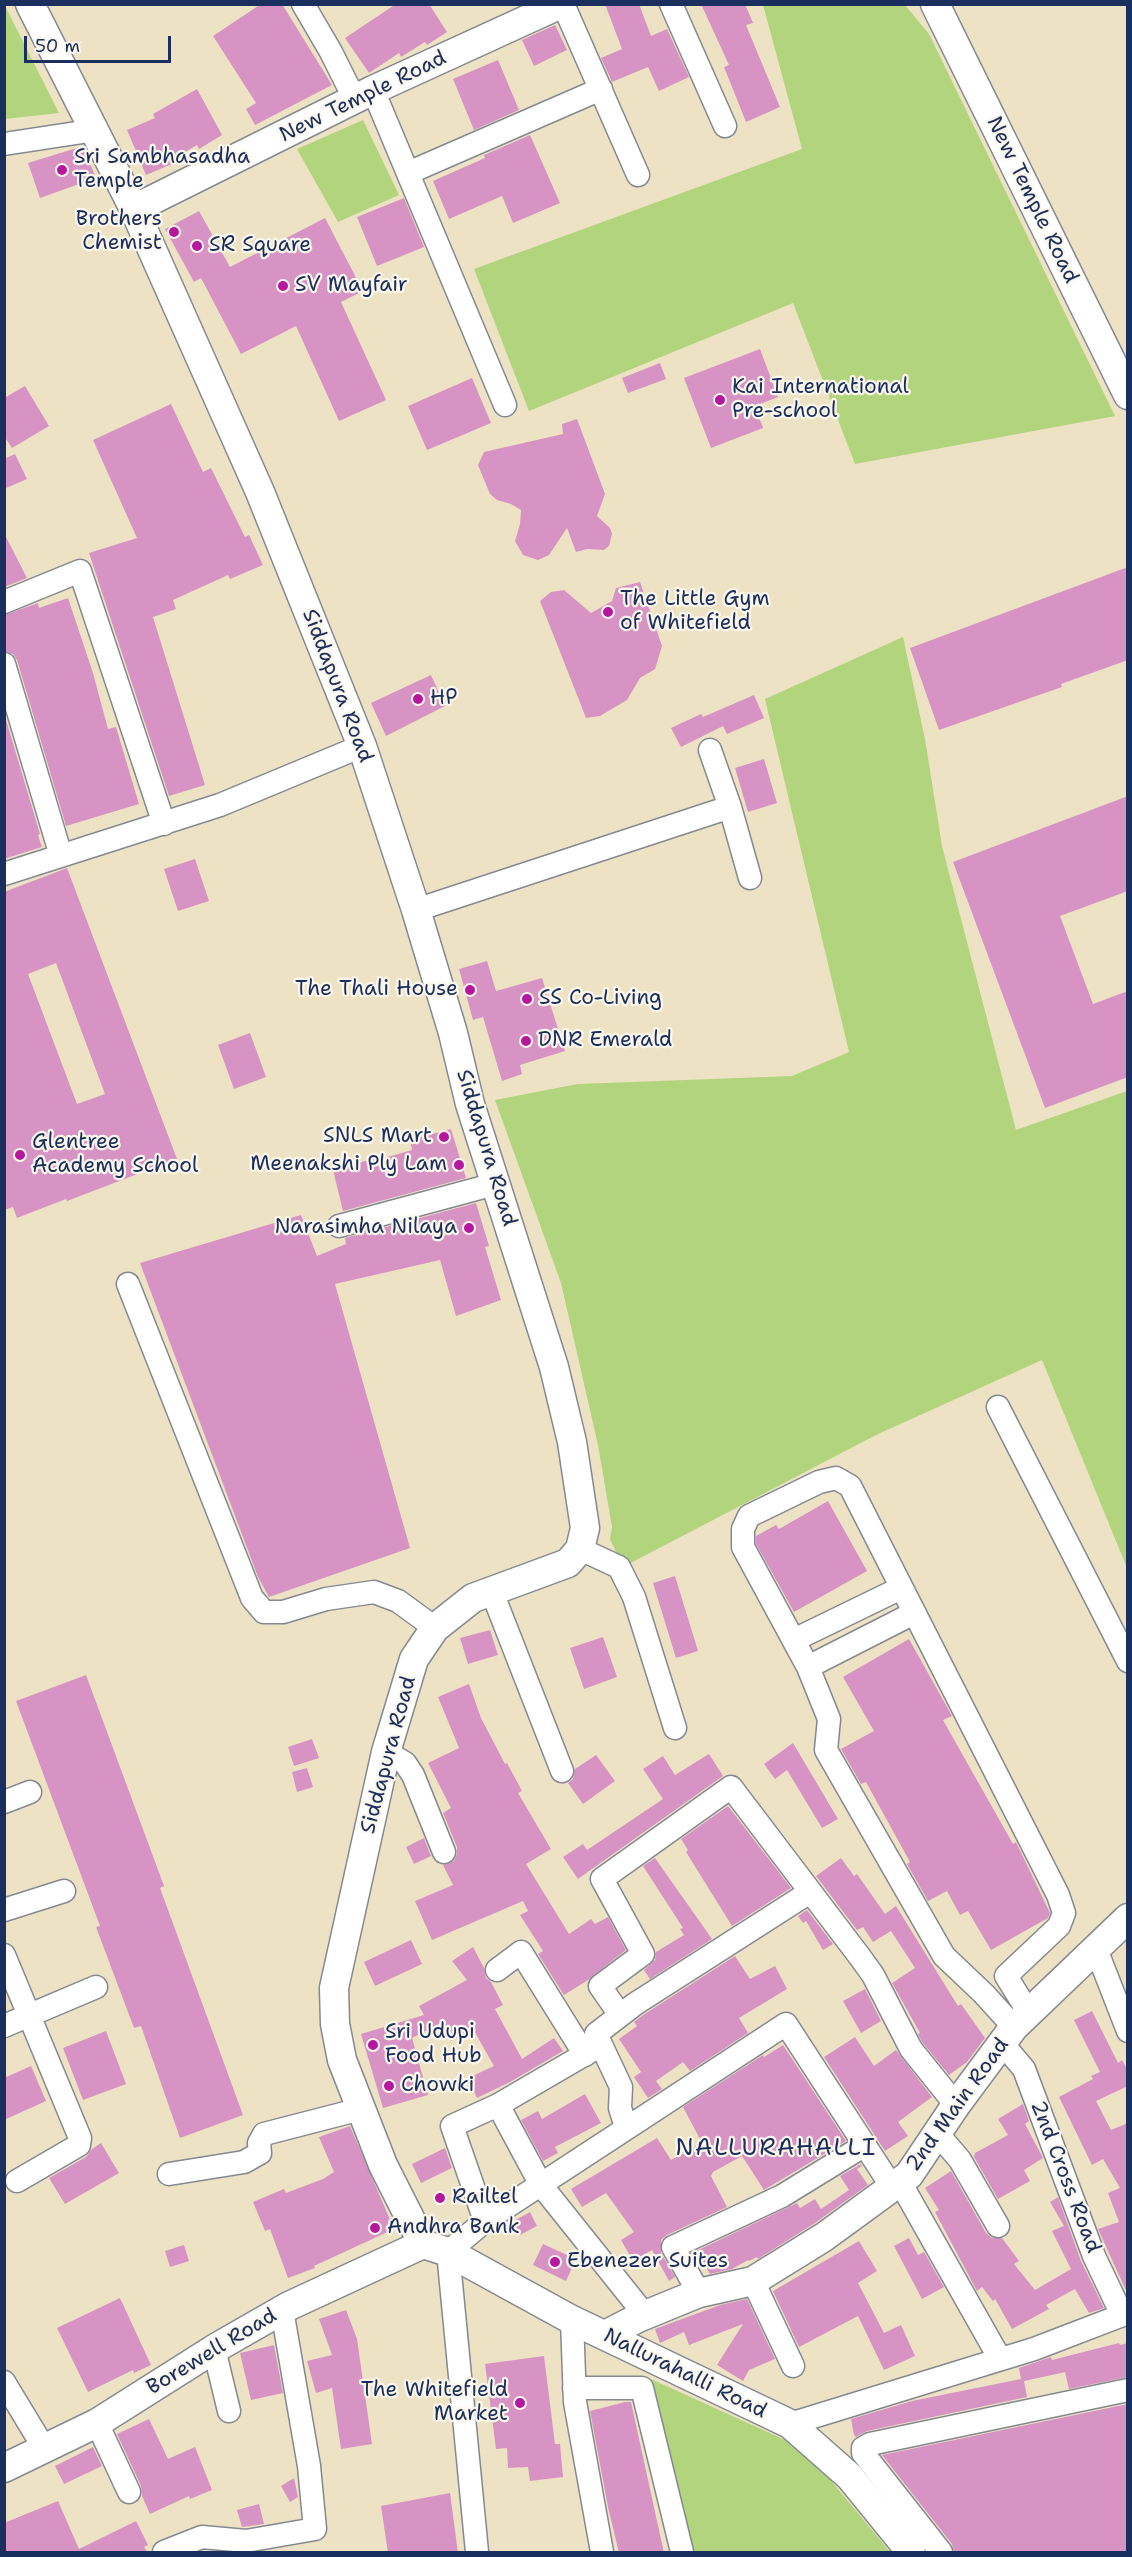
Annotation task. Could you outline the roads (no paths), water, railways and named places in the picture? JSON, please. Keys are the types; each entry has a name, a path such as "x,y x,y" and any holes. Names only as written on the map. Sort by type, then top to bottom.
{"street":[{"name":"Siddapura Road","path":"30,4 96,130 134,209 260,492 362,746 416,910 453,1033 470,1104 554,1367 572,1442 585,1528 580,1549 568,1563 492,1593 473,1598 435,1628 414,1659 386,1752 334,1988 335,2024 342,2060 361,2109 388,2175 436,2248"},
{"path":"303,4 331,52 364,95 408,173 505,405"},
{"path":"562,4 638,175"},
{"name":"New Temple Road","path":"134,209 364,95 562,4"},
{"path":"671,4 725,126"},
{"name":"New Temple Road","path":"935,4 1128,395"},
{"path":"408,173 601,89"},
{"path":"4,144 96,130"},
{"path":"4,602 80,571 164,824"},
{"path":"4,664 61,856"},
{"path":"4,874 220,805 362,746"},
{"path":"710,750 730,807 750,878"},
{"path":"416,910 730,807"},
{"path":"339,1226 495,1184"},
{"path":"128,1284 252,1598 264,1612 283,1612 326,1599 374,1592 398,1601 435,1628"},
{"path":"998,1407 1128,1661"},
{"path":"836,1478 850,1486 1058,1895 1064,1913 1059,1926 1006,1976 1015,2028 944,1956 826,1750 829,1719 808,1666 743,1547 742,1529 749,1516 819,1482 836,1478"},
{"path":"580,1549 619,1567 634,1597 675,1728"},
{"path":"794,1640 902,1588"},
{"path":"492,1593 562,1772"},
{"path":"808,1666 914,1612"},
{"path":"386,1752 405,1763 413,1775 444,1852"},
{"path":"620,2015 600,1986 643,1954 602,1879 731,1787 873,1975 911,2049 956,2105"},
{"path":"4,1802 30,1792"},
{"path":"4,1910 64,1891"},
{"path":"485,2221 452,2126 498,2105 593,2050 596,2034 620,2015 810,1892"},
{"name":"2nd Main Road","path":"605,2335 645,2315 699,2293 753,2281 824,2237 909,2175 956,2105 1015,2028 1128,1918"},
{"path":"1096,1949 1128,2031"},
{"path":"497,1970 520,1952 621,2087 620,2108 626,2127"},
{"path":"4,1955 80,2138 79,2145 17,2181"},
{"path":"4,2026 96,1987"},
{"path":"477,2553 436,2248 485,2221 786,2024 865,2145 896,2184 1000,2359"},
{"name":"2nd Cross Road","path":"1015,2028 1024,2069 1094,2256 1125,2314"},
{"path":"498,2105 541,2185 645,2315"},
{"path":"169,2174 244,2162 260,2153 259,2142 264,2134 361,2109"},
{"path":"938,2133 960,2160 998,2226"},
{"path":"699,2293 673,2247 782,2196 865,2145"},
{"name":"Borewell Road","path":"4,2468 97,2423 214,2349 282,2310 436,2248"},
{"name":"Nallurahalli Road","path":"436,2248 572,2320 790,2424 861,2470 910,2553"},
{"path":"753,2281 793,2366"},
{"path":"164,2552 202,2537 246,2541 315,2529 309,2466 282,2310"},
{"path":"790,2424 1077,2334 1125,2314"},
{"path":"572,2320 574,2388 602,2553"},
{"path":"214,2349 229,2411"},
{"path":"4,2382 44,2448"},
{"path":"574,2388 642,2388 682,2553"},
{"path":"941,2553 861,2470 862,2450 870,2444 1128,2390"},
{"path":"97,2423 129,2492"}],"place":[{"name":"Sri Sambhasadha Temple","path":"62,170"},
{"name":"Brothers Chemist","path":"174,232"},
{"name":"SR Square","path":"197,246"},
{"name":"SV Mayfair","path":"283,286"},
{"name":"Kai International Pre-school","path":"720,400"},
{"name":"The Little Gym of Whitefield","path":"608,612"},
{"name":"HP","path":"418,699"},
{"name":"The Thali House","path":"470,990"},
{"name":"SS Co-Living","path":"527,999"},
{"name":"DNR Emerald","path":"526,1041"},
{"name":"SNLS Mart","path":"444,1137"},
{"name":"Glentree Academy School","path":"20,1155"},
{"name":"Meenakshi Ply Lam","path":"459,1165"},
{"name":"Narasimha Nilaya","path":"469,1228"},
{"name":"Sri Udupi Food Hub","path":"373,2045"},
{"name":"Chowki","path":"389,2086"},
{"name":"Railtel","path":"440,2198"},
{"name":"Andhra Bank","path":"375,2228"},
{"name":"Ebenezer Suites","path":"555,2262"},
{"name":"The Whitefield Market","path":"520,2403"}],"district":[{"name":"NALLURAHALLI","path":"776,2149"}]}
